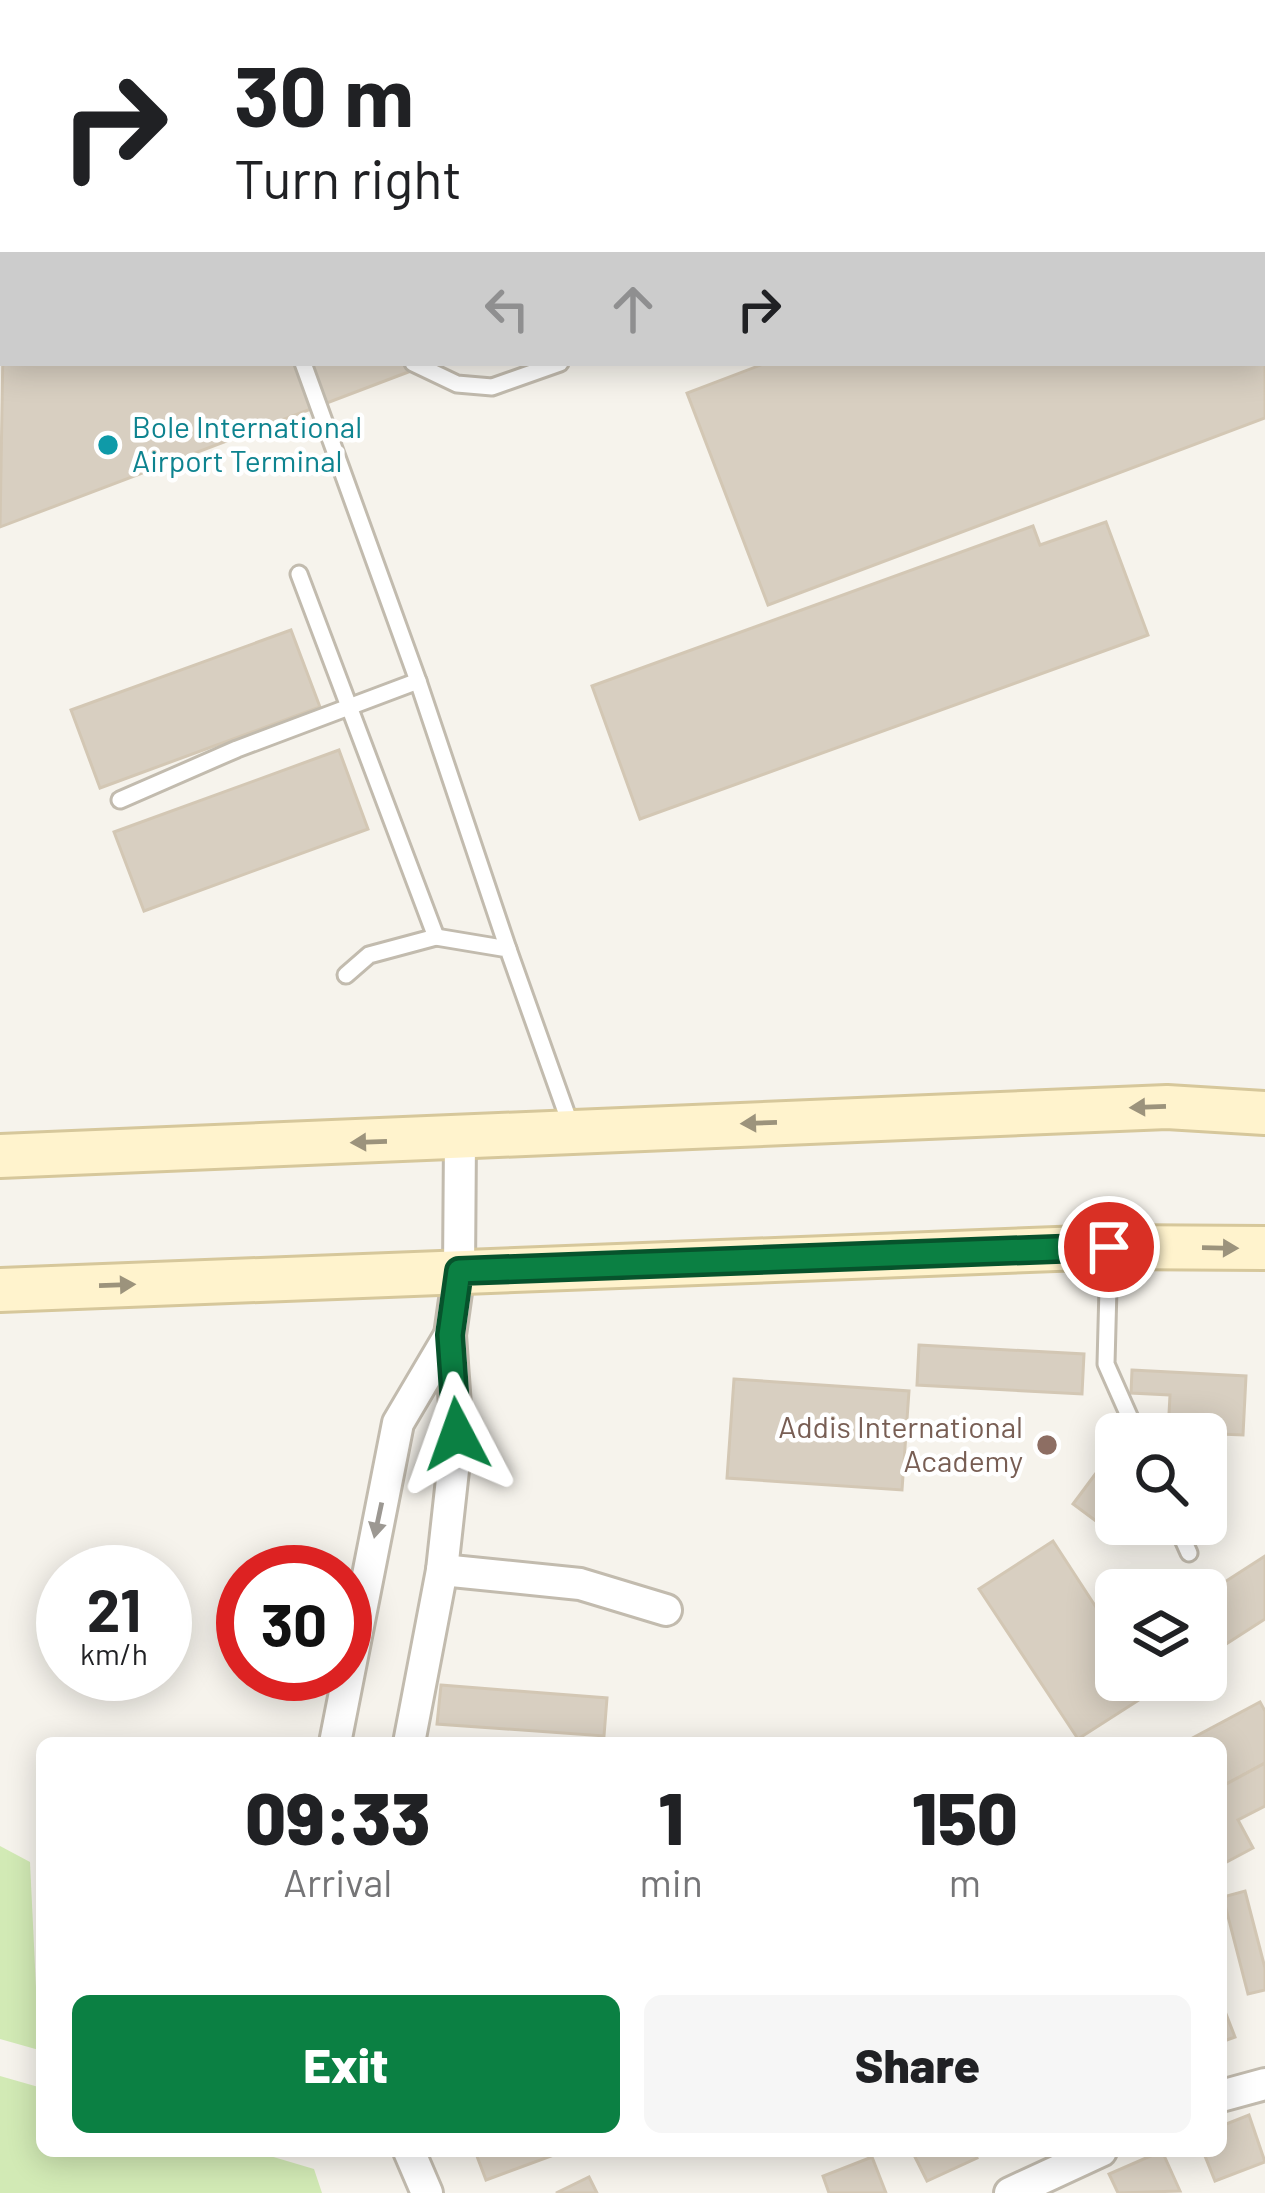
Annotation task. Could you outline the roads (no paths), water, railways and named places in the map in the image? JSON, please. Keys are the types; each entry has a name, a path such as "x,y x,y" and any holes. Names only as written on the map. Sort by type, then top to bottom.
{"main road":[{"path":"0,1156 1167,1106 1265,1113"},
{"path":"0,1290 1109,1247 1265,1248"}],"street":[{"path":"411,1737 442,1570 457,1434 450,1335 459,1271 460,1138"},
{"path":"335,1737 398,1423 450,1335"},
{"path":"442,1570 580,1584 666,1610"},
{"path":"1227,2094 1265,2084"},
{"path":"412,2157 427,2193"},
{"path":"1010,2193 1088,2157"}],"lane":[{"path":"304,366 573,1132"},
{"path":"419,366 457,385 492,387 552,366"},
{"path":"299,574 436,937"},
{"path":"120,800 237,749 418,681"},
{"path":"346,975 369,955 436,937 508,949"},
{"path":"1109,1247 1106,1364 1128,1413"},
{"path":"1185,1545 1189,1553"}],"place":[{"name":"Bole International Airport Terminal","path":"108,445"},
{"name":"Addis International Academy","path":"1047,1445"}]}
